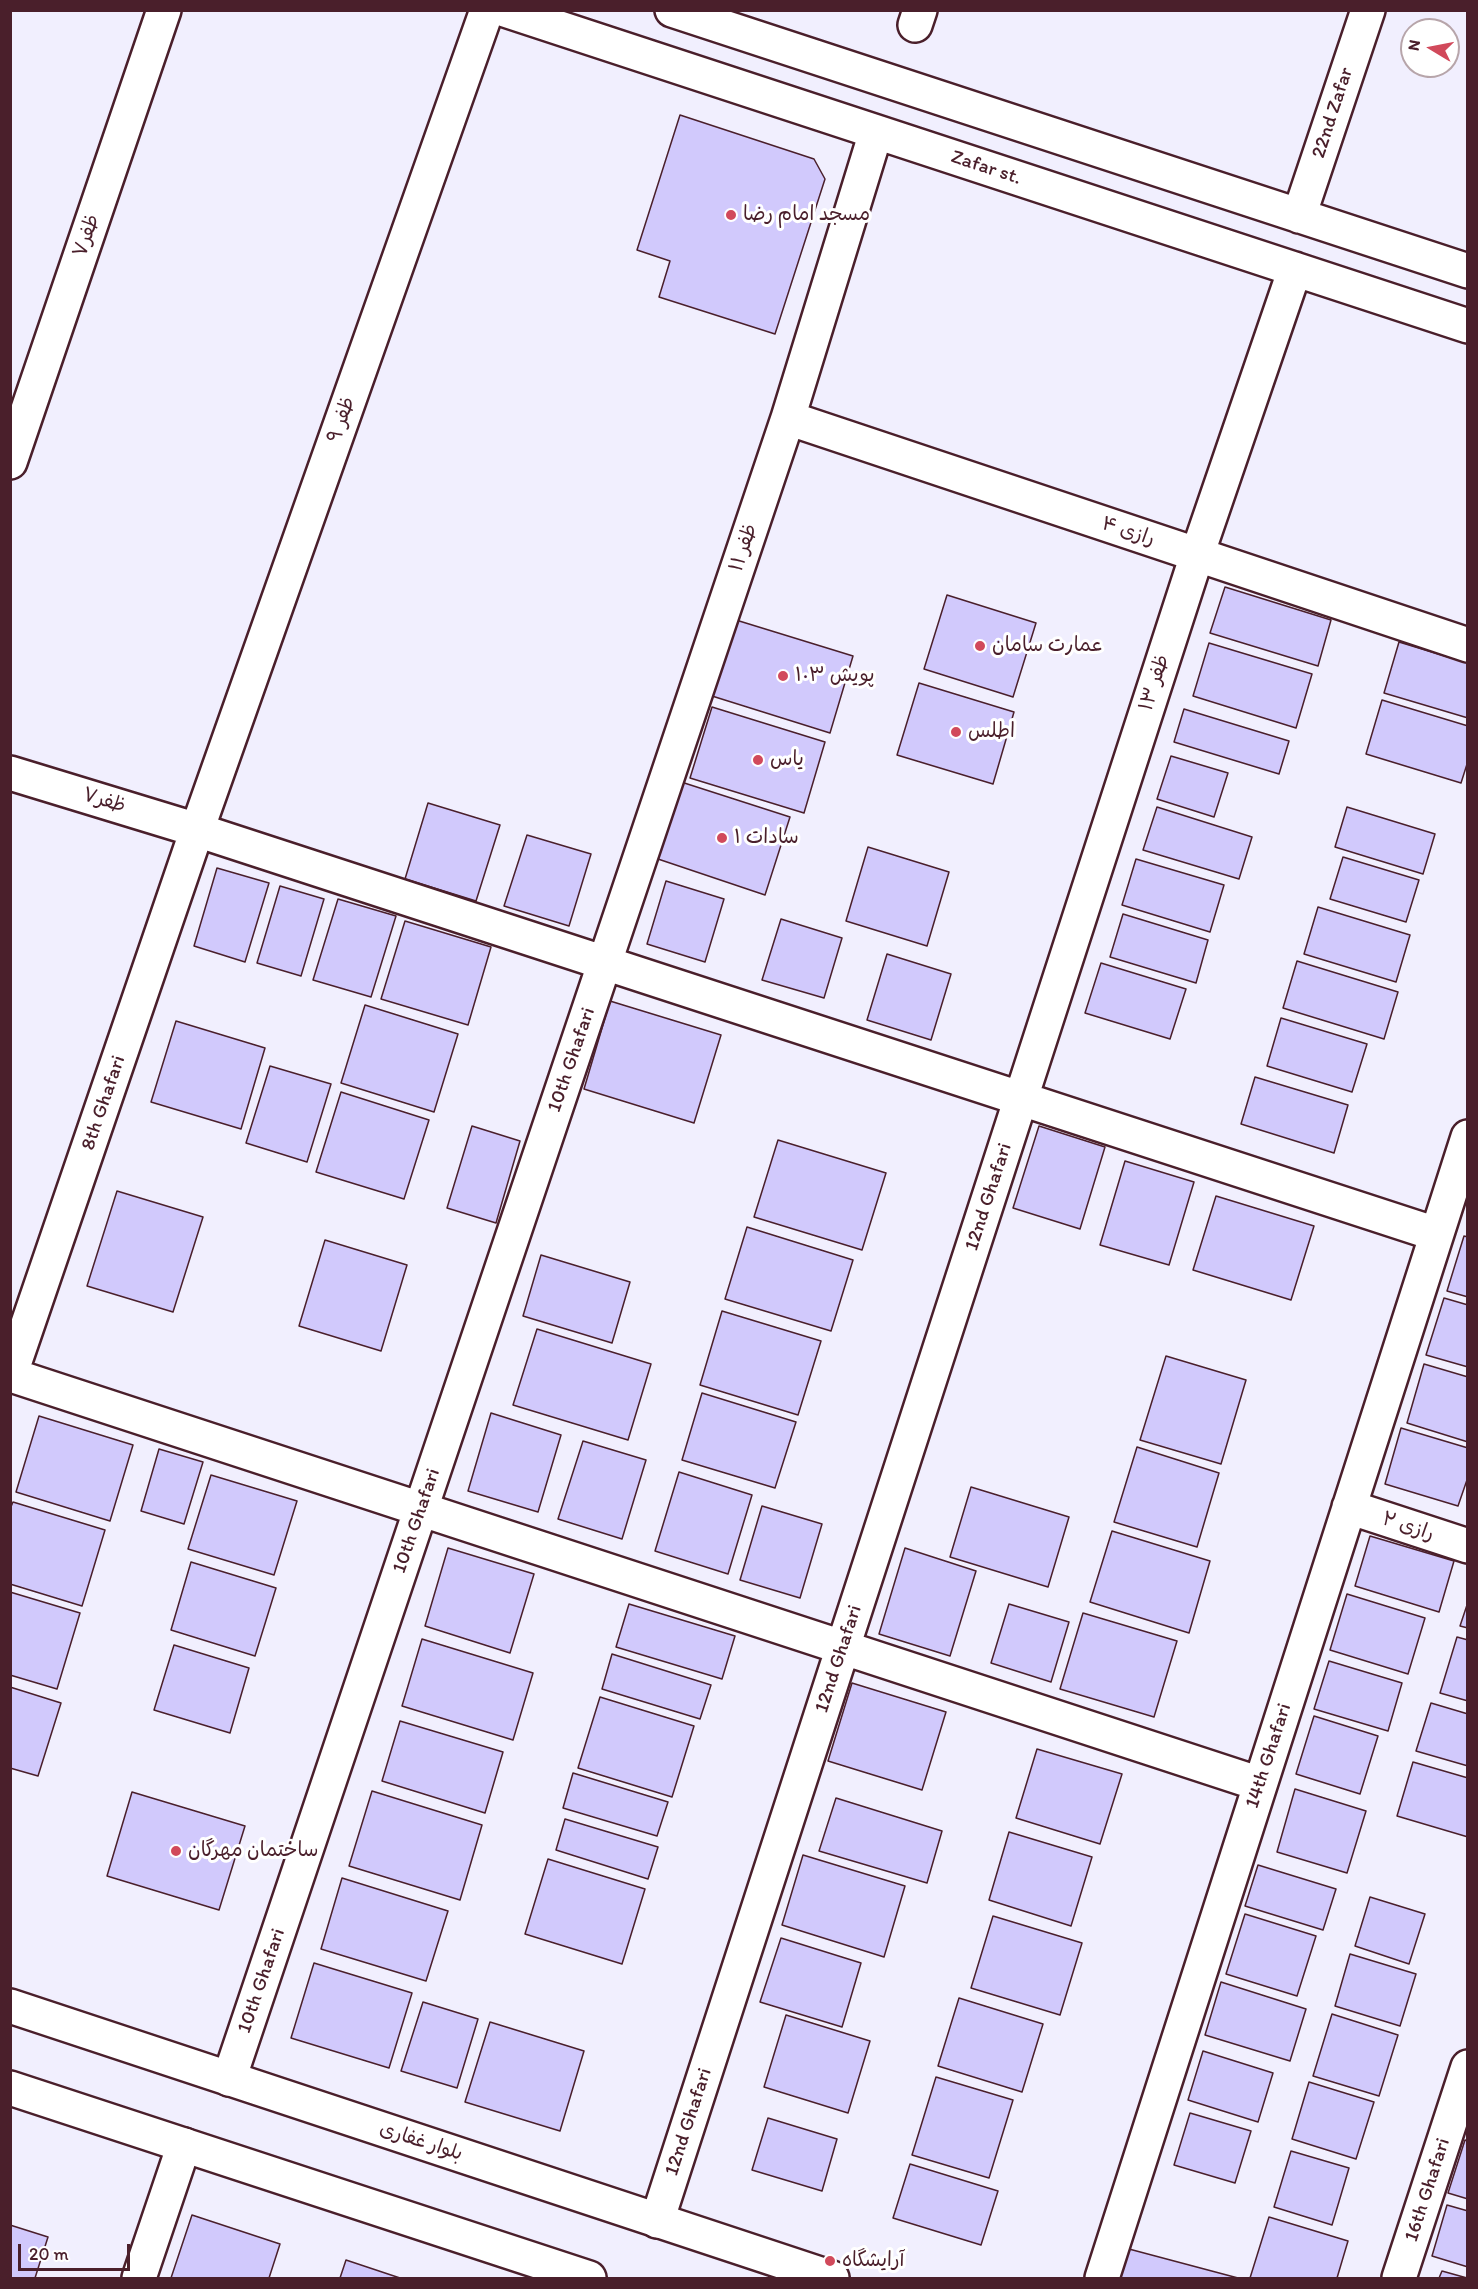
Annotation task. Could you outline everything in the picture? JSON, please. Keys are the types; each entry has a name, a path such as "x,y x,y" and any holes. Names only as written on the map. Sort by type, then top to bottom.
{"street":[{"name":"ظفر۷","path":"10,462 164,10"},
{"name":"ظفر ۹","path":"197,830 486,10"},
{"name":"Zafar st.","path":"505,10 1467,326"},
{"path":"672,10 1467,271"},
{"name":"22nd Zafar","path":"1299,216 1368,10"},
{"name":"ظفر ۱۱","path":"605,962 788,418 876,132"},
{"name":"ظفر ۱۳","path":"1021,1098 1197,555 1295,269"},
{"name":"رازی ۴","path":"788,418 1467,645"},
{"name":"ظفر۷","path":"10,773 197,830 1436,1234"},
{"name":"8th Ghafari","path":"11,1376 197,830"},
{"name":"10th Ghafari","path":"229,2079 605,962"},
{"name":"12nd Ghafari","path":"657,2221 1021,1098"},
{"name":"14th Ghafari","path":"1102,2278 1467,1137"},
{"path":"11,1376 1260,1784"},
{"name":"رازی ۲","path":"1349,1507 1467,1546"},
{"name":"بلوار غفاری","path":"10,2006 831,2278"},
{"name":"16th Ghafari","path":"1399,2278 1467,2067"},
{"path":"10,2088 184,2145 548,2272 589,2278"},
{"path":"139,2278 184,2145"}],"building":[{"name":"مسجد امام رضا","path":"680,115 814,159 825,179 775,334 659,297 670,261 637,250"},
{"path":"1225,587 1331,620 1318,666 1210,633"},
{"name":"عمارت سامان","path":"947,595 1036,623 1013,697 924,669"},
{"name":"پویش ۱۰۳","path":"736,620 853,656 830,733 712,696"},
{"path":"1399,642 1468,663 1468,718 1384,693"},
{"path":"1209,643 1312,674 1296,728 1193,696"},
{"name":"اطلس","path":"919,683 1014,712 993,784 897,755"},
{"path":"1382,700 1468,726 1468,761 1461,783 1366,754"},
{"name":"یاس","path":"712,707 825,742 804,813 690,778"},
{"path":"1184,709 1289,741 1279,774 1174,742"},
{"path":"1171,756 1228,773 1214,817 1157,799"},
{"name":"سادات ۱","path":"675,780 790,817 765,895 655,858"},
{"path":"428,803 500,825 476,901 405,879"},
{"path":"1157,807 1252,837 1239,879 1143,850"},
{"path":"1347,807 1435,834 1423,874 1335,847"},
{"path":"527,835 591,854 569,926 504,906"},
{"path":"868,847 949,872 927,946 846,921"},
{"path":"1343,857 1419,880 1406,922 1330,899"},
{"path":"1136,859 1224,885 1210,932 1122,905"},
{"path":"217,868 269,883 245,962 194,946"},
{"path":"666,881 724,899 705,962 647,944"},
{"path":"280,886 324,899 301,976 257,963"},
{"path":"338,899 396,916 371,997 313,980"},
{"path":"1318,907 1410,935 1396,982 1304,954"},
{"path":"1123,914 1208,940 1196,983 1110,957"},
{"path":"781,919 842,938 824,998 762,980"},
{"path":"405,921 491,947 468,1025 381,999"},
{"path":"887,954 951,974 931,1040 867,1020"},
{"path":"1297,961 1398,992 1384,1039 1283,1008"},
{"path":"1101,963 1186,989 1170,1039 1085,1013"},
{"path":"610,1001 721,1035 694,1123 584,1089"},
{"path":"365,1005 458,1034 434,1112 341,1083"},
{"path":"1281,1018 1367,1044 1352,1092 1267,1066"},
{"path":"176,1021 265,1048 241,1129 151,1102"},
{"path":"270,1066 331,1084 307,1162 246,1143"},
{"path":"1255,1077 1348,1105 1334,1153 1241,1124"},
{"path":"341,1092 429,1120 404,1199 316,1172"},
{"path":"472,1126 520,1141 496,1223 447,1208"},
{"path":"1039,1126 1105,1147 1080,1229 1013,1208"},
{"path":"778,1140 886,1173 862,1250 754,1217"},
{"path":"1125,1161 1194,1182 1169,1265 1100,1245"},
{"path":"117,1191 203,1217 173,1312 87,1286"},
{"path":"1216,1196 1314,1226 1291,1300 1193,1270"},
{"path":"747,1227 853,1260 831,1331 725,1299"},
{"path":"1464,1236 1468,1237 1468,1297 1447,1291"},
{"path":"325,1240 407,1265 381,1351 299,1326"},
{"path":"541,1255 630,1282 612,1343 523,1316"},
{"path":"1444,1298 1468,1305 1468,1367 1426,1355"},
{"path":"722,1311 821,1341 798,1415 700,1385"},
{"path":"537,1329 651,1364 628,1440 513,1405"},
{"path":"1166,1356 1246,1380 1221,1464 1140,1440"},
{"path":"1424,1364 1468,1377 1468,1442 1407,1423"},
{"path":"702,1393 796,1422 775,1488 682,1460"},
{"path":"491,1413 561,1435 538,1512 468,1491"},
{"path":"39,1416 133,1445 110,1521 16,1492"},
{"path":"1401,1428 1468,1448 1468,1477 1458,1506 1385,1484"},
{"path":"583,1441 646,1460 622,1539 558,1519"},
{"path":"1137,1447 1219,1473 1197,1547 1114,1522"},
{"path":"159,1449 203,1462 184,1524 141,1511"},
{"path":"679,1472 752,1495 728,1574 655,1551"},
{"path":"211,1475 297,1501 274,1575 188,1549"},
{"path":"971,1487 1069,1517 1048,1587 950,1557"},
{"path":"13,1502 105,1530 82,1606 10,1584 10,1509"},
{"path":"762,1506 822,1524 800,1598 740,1580"},
{"path":"1112,1531 1210,1561 1189,1633 1090,1602"},
{"path":"1370,1536 1454,1561 1439,1612 1355,1586"},
{"path":"448,1548 534,1574 510,1653 425,1626"},
{"path":"905,1548 976,1571 950,1656 879,1634"},
{"path":"191,1562 276,1588 255,1656 171,1630"},
{"path":"10,1592 80,1613 57,1689 10,1675"},
{"path":"1347,1594 1425,1618 1408,1674 1330,1650"},
{"path":"1468,1602 1468,1628 1460,1626"},
{"path":"629,1604 735,1636 722,1679 616,1647"},
{"path":"1009,1604 1069,1622 1051,1682 991,1663"},
{"path":"1083,1613 1177,1641 1154,1717 1060,1689"},
{"path":"1457,1637 1468,1640 1468,1701 1440,1693"},
{"path":"422,1639 533,1673 513,1740 402,1706"},
{"path":"174,1645 249,1668 230,1733 154,1710"},
{"path":"612,1654 711,1685 700,1719 602,1689"},
{"path":"1329,1661 1402,1683 1388,1731 1314,1709"},
{"path":"852,1683 946,1712 922,1790 828,1761"},
{"path":"10,1687 61,1703 38,1776 10,1768"},
{"path":"600,1697 694,1726 672,1797 578,1768"},
{"path":"1431,1703 1468,1714 1468,1766 1416,1751"},
{"path":"1314,1716 1378,1736 1360,1794 1296,1774"},
{"path":"400,1721 503,1752 485,1813 382,1781"},
{"path":"1037,1749 1122,1774 1100,1844 1016,1818"},
{"path":"1413,1762 1468,1778 1468,1837 1397,1816"},
{"path":"573,1773 668,1802 657,1836 563,1808"},
{"path":"1295,1789 1366,1811 1347,1873 1277,1852"},
{"path":"372,1791 482,1825 460,1900 349,1866"},
{"name":"ساختمان مهرگان","path":"132,1792 245,1826 219,1910 107,1876"},
{"path":"836,1798 942,1831 927,1883 819,1851"},
{"path":"565,1819 658,1847 648,1879 556,1850"},
{"path":"1009,1832 1092,1857 1071,1926 989,1900"},
{"path":"803,1855 905,1886 884,1957 782,1925"},
{"path":"548,1859 645,1889 622,1964 525,1934"},
{"path":"1258,1865 1336,1889 1323,1930 1245,1906"},
{"path":"342,1878 448,1911 426,1981 321,1949"},
{"path":"1370,1897 1425,1914 1409,1964 1355,1946"},
{"path":"1245,1914 1316,1936 1297,1996 1226,1974"},
{"path":"993,1916 1082,1943 1060,2015 971,1988"},
{"path":"781,1938 861,1963 842,2027 760,2002"},
{"path":"1350,1954 1416,1974 1400,2026 1335,2006"},
{"path":"314,1963 412,1993 389,2068 291,2038"},
{"path":"1221,1982 1306,2009 1290,2061 1205,2035"},
{"path":"959,1998 1043,2024 1022,2092 938,2066"},
{"path":"423,2002 478,2019 457,2088 401,2071"},
{"path":"1332,2014 1398,2035 1379,2096 1313,2076"},
{"path":"786,2015 870,2041 848,2113 764,2087"},
{"path":"490,2022 584,2051 560,2131 465,2102"},
{"path":"1203,2051 1273,2073 1258,2122 1188,2100"},
{"path":"936,2077 1013,2100 989,2178 912,2155"},
{"path":"1309,2082 1374,2102 1356,2159 1292,2139"},
{"path":"1190,2113 1251,2131 1235,2183 1174,2165"},
{"path":"768,2118 837,2139 822,2191 752,2170"},
{"path":"1465,2140 1468,2141 1468,2199 1448,2193"},
{"path":"1291,2151 1349,2168 1332,2225 1274,2207"},
{"path":"910,2164 998,2191 981,2245 893,2218"},
{"path":"1447,2205 1468,2211 1468,2267 1432,2256"},
{"path":"192,2215 280,2244 269,2278 171,2278"},
{"path":"1269,2217 1348,2241 1337,2278 1250,2278"},
{"path":"10,2225 48,2237 35,2278 10,2278"},
{"path":"1129,2249 1238,2278 1118,2278"},
{"path":"346,2260 400,2278 340,2278"},
{"path":"1442,2271 1467,2278 1439,2278"}],"place":[{"name":"مسجد امام رضا","path":"731,215"},
{"name":"عمارت سامان","path":"980,646"},
{"name":"پویش ۱۰۳","path":"783,676"},
{"name":"اطلس","path":"956,732"},
{"name":"یاس","path":"758,760"},
{"name":"سادات ۱","path":"722,838"},
{"name":"ساختمان مهرگان","path":"176,1851"},
{"name":"آرایشگاه","path":"830,2261"}]}
